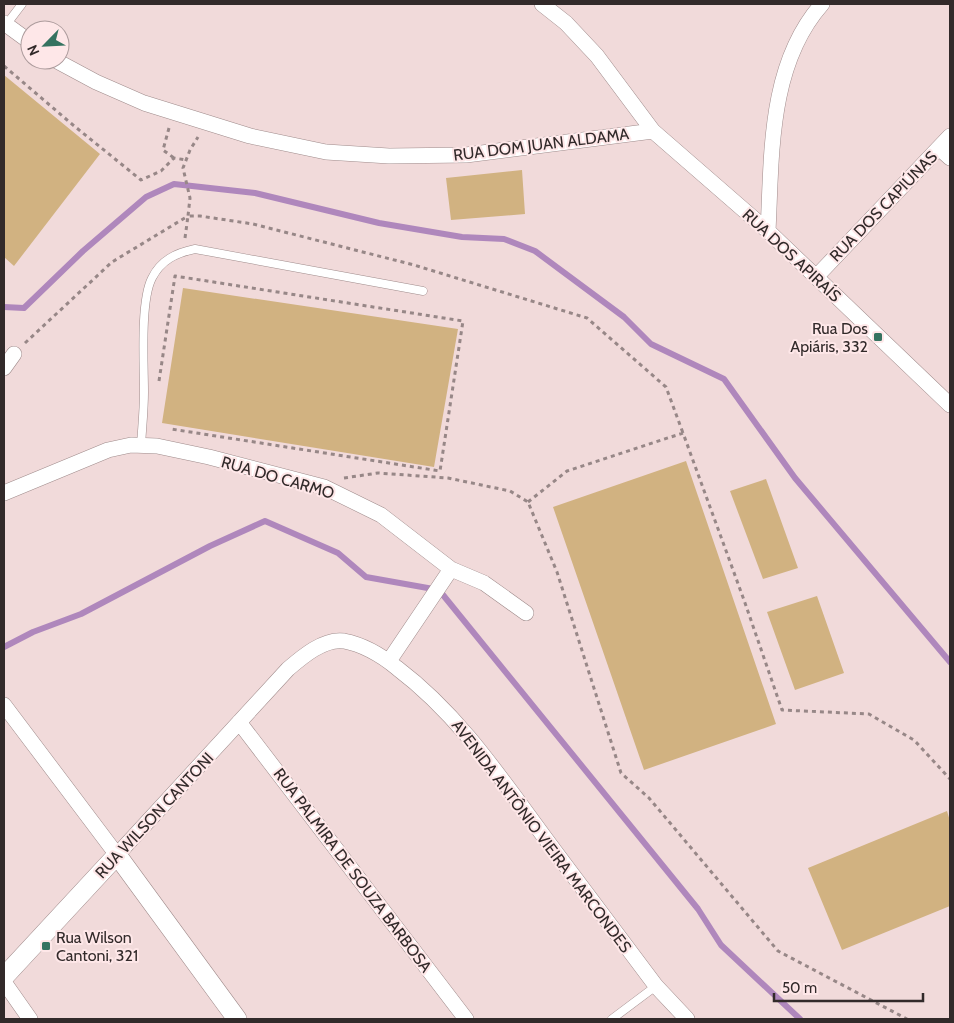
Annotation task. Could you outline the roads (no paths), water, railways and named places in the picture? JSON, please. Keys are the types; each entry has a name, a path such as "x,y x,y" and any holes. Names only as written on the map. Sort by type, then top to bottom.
{"street":[{"name":"RUA DOS APIRAÍS","path":"542,4 566,23 597,56 653,131 768,232 950,405"},
{"path":"768,232 773,134 782,82 796,43 822,4"},
{"path":"5,24 20,35"},
{"name":"RUA DOM JUAN ALDAMA","path":"70,68 144,104 250,136 326,152 389,156 466,155 653,131"},
{"name":"RUA DOS CAPIÚNAS","path":"816,277 945,153 950,136"},
{"path":"4,368 14,354"},
{"name":"RUA DO CARMO","path":"4,493 108,450 131,445 209,457 324,486 381,515 451,569 484,583 526,613"},
{"path":"389,661 451,569"},
{"name":"AVENIDA ANTÔNIO VIEIRA MARCONDES","path":"306,654 325,644 342,641 362,646 382,656 416,681 467,733 656,986 687,1019"},
{"name":"RUA WILSON CANTONI","path":"4,977 288,669 306,654"},
{"path":"4,705 237,1019"},
{"name":"RUA PALMIRA DE SOUZA BARBOSA","path":"239,722 466,1019"},
{"path":"4,982 30,1019"}],"lane":[{"path":"5,24 22,4"},
{"path":"146,446 147,293 151,279 159,267 166,260 180,252 194,249 423,291"},
{"path":"612,1019 656,986"}],"waterway":[{"path":"4,307 24,308 83,251 146,197 174,184 255,193 379,223 462,237 504,239 535,251 624,317 651,344 724,379 795,478 950,662"},
{"path":"4,647 33,632 81,614 210,546 265,521 338,553 366,577 439,590 698,909 721,945 800,1019"}],"place":[{"name":"Rua Dos Apiáris, 332","path":"878,337"},
{"name":"Rua Wilson Cantoni, 321","path":"46,946"}]}
